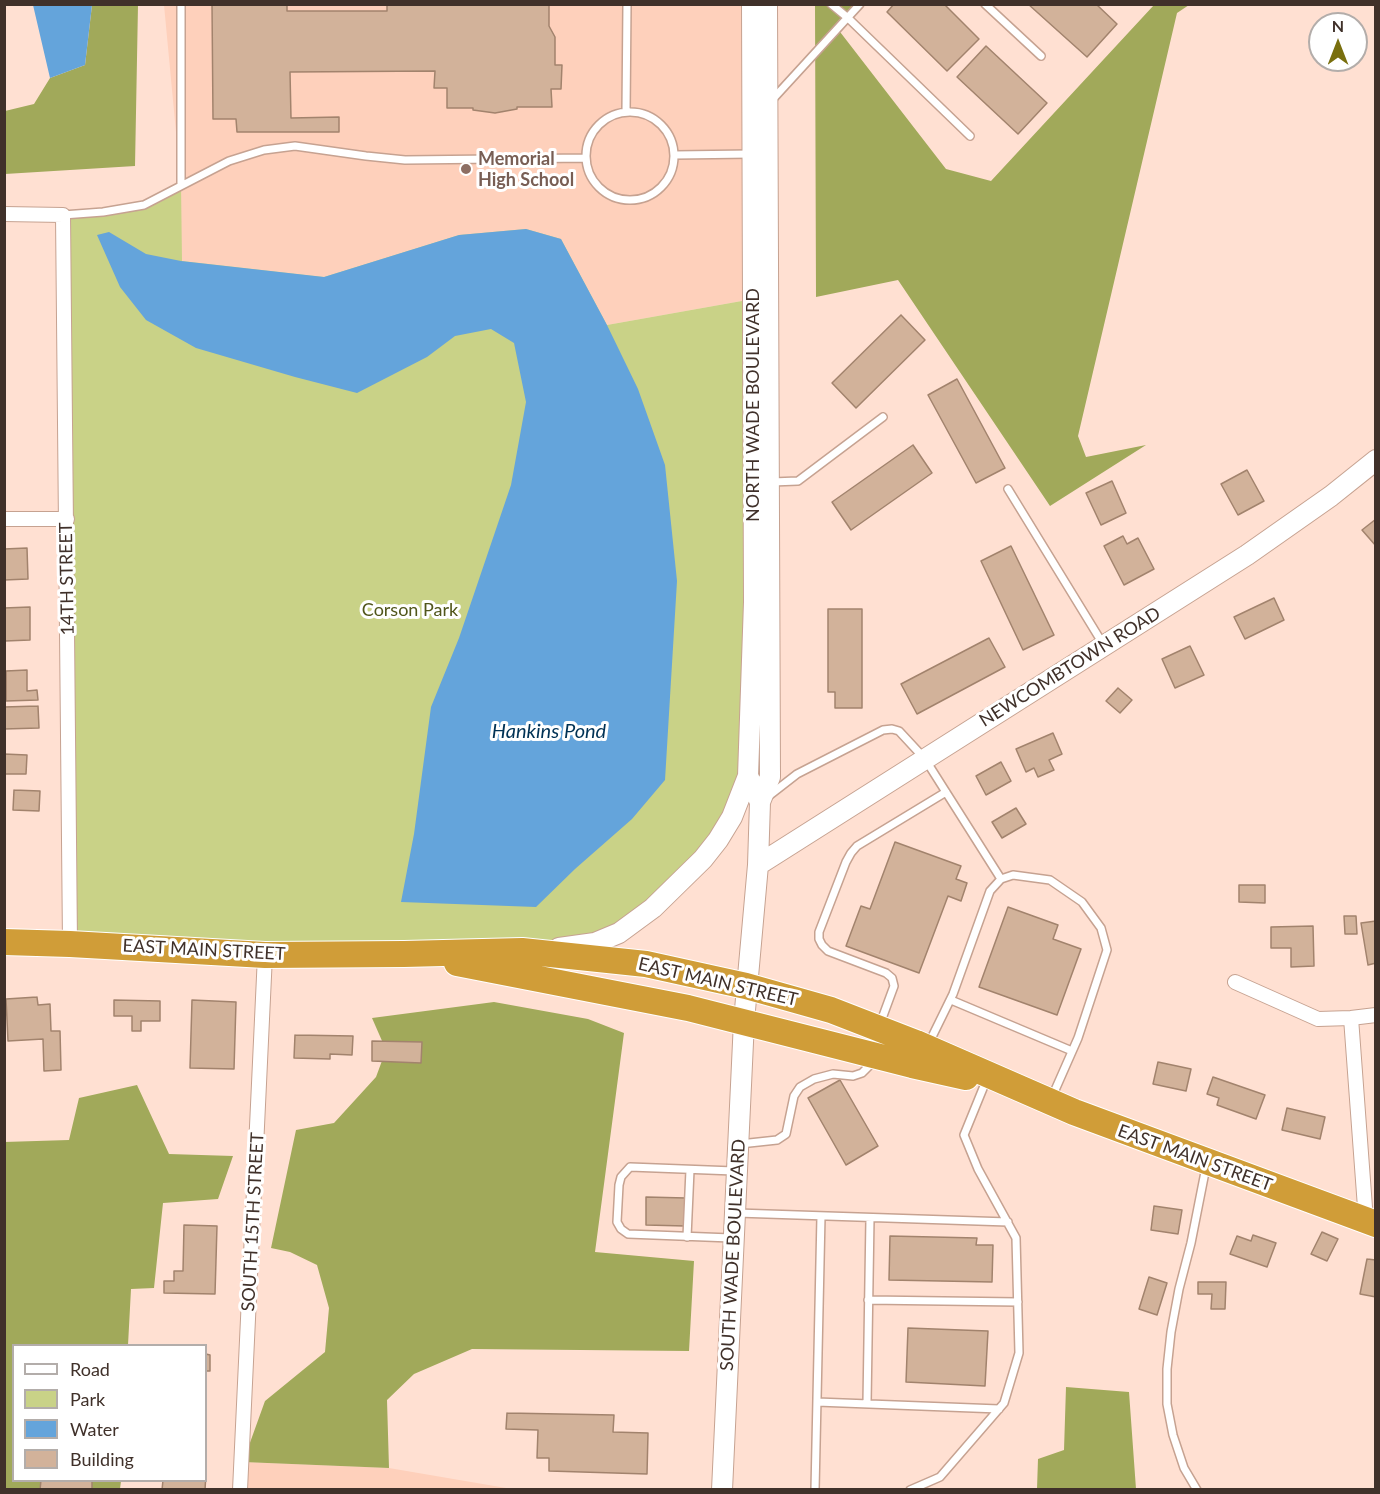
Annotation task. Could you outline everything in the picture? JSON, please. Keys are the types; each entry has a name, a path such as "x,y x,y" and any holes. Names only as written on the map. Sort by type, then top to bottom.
{"highway":[{"name":"EAST MAIN STREET","path":"4,942 266,954 522,951 646,964 746,986 831,1010 927,1047 1049,1102 1371,1222"},
{"name":"EAST MAIN STREET","path":"404,954 688,1008 912,1065 1016,1087"}],"main road":[{"name":"NORTH WADE BOULEVARD","path":"744,1021 758,865 760,802 770,777 761,483 760,152 752,4"},
{"name":"NORTH WADE BOULEVARD","path":"760,152 768,105 767,4"},
{"name":"NEWCOMBTOWN ROAD","path":"758,865 1274,537 1376,460"},
{"name":"NORTH WADE BOULEVARD","path":"760,802 748,776 761,483"},
{"path":"522,951 595,943 619,933 653,909 703,859 718,840 732,817 748,776"},
{"name":"SOUTH WADE BOULEVARD","path":"722,1490 744,1021"}],"street":[{"path":"4,214 63,215"},
{"name":"14TH STREET","path":"63,215 70,944"},
{"path":"4,519 67,519"},
{"name":"SOUTH 15TH STREET","path":"240,1490 266,954"},
{"path":"1235,982 1318,1018 1376,1015"},
{"path":"1351,1018 1371,1222"}],"lane":[{"path":"181,4 182,185"},
{"path":"627,4 627,112"},
{"path":"831,4 970,136"},
{"path":"768,105 860,4"},
{"path":"985,4 1041,56"},
{"path":"627,112 641,113 655,118 673,141 675,155 673,170 665,184 654,194 639,200 624,200 610,195 597,186 589,173 586,158 587,145 593,132 613,115 627,112"},
{"path":"63,215 103,212 144,205 229,161 264,150 295,146 405,160 586,158"},
{"path":"675,155 760,152"},
{"path":"761,483 798,481 883,417"},
{"path":"1008,489 1104,646"},
{"path":"760,802 797,774 883,730 899,731 925,759 1001,879"},
{"path":"878,1028 894,986 892,978 886,973 828,951 819,939 819,932 846,862 856,846 946,792"},
{"path":"927,1047 951,1000 990,891 1001,879 1013,875 1050,880 1082,902 1101,928 1107,950 1078,1038 1049,1102"},
{"path":"951,1000 1072,1051"},
{"path":"738,1145 777,1140 786,1134 794,1096 800,1087 814,1079 833,1074 853,1076 862,1073 869,1066 872,1055"},
{"path":"910,1490 940,1477 1004,1403 1019,1353 1017,1238 978,1169 964,1135 986,1081"},
{"path":"1197,1490 1184,1468 1173,1436 1167,1404 1167,1369 1179,1289 1193,1236 1207,1162"},
{"path":"734,1238 628,1234 617,1222 619,1185 621,1177 630,1167 737,1171"},
{"path":"687,1237 690,1170"},
{"path":"735,1213 1008,1222"},
{"path":"814,1490 822,1216"},
{"path":"867,1403 870,1218"},
{"path":"868,1300 1018,1302"},
{"path":"817,1402 999,1408"}],"shaded area":[{"name":"Memorial High School","path":"164,5 752,5 753,299 607,325 561,239 459,235 324,277 181,261 181,185"},
{"path":"243,1462 389,1468 512,1489 242,1490"}],"green space":[{"path":"92,5 138,5 135,166 5,174 5,111 34,104 50,78 85,65"},
{"path":"815,5 859,5 837,28 946,169 991,181 1154,5 1189,5 1177,13 1078,436 1086,457 1146,445 1050,506 898,280 816,297"},
{"name":"Corson Park","path":"181,185 182,261 324,277 459,235 526,229 561,239 607,325 753,299 748,776 703,859 595,943 70,944 63,215 144,205"},
{"path":"494,1002 588,1019 624,1033 595,1252 694,1261 689,1351 472,1349 414,1374 387,1400 389,1468 243,1462 265,1401 325,1352 329,1308 317,1265 290,1252 271,1248 296,1130 334,1123 376,1077 386,1050 372,1018"},
{"path":"137,1085 169,1154 233,1156 218,1199 163,1203 154,1288 131,1289 128,1344 12,1344 12,1482 121,1482 120,1489 5,1489 4,1142 69,1140 79,1098"},
{"path":"1066,1387 1129,1392 1136,1489 1037,1489 1038,1459 1064,1450"}],"water":[{"path":"33,5 92,5 85,65 50,78"},
{"name":"Hankins Pond","path":"526,229 561,239 638,389 665,465 677,581 665,780 632,819 536,907 401,902 414,834 431,707 459,638 511,485 526,402 514,343 491,329 455,336 427,357 357,393 295,377 196,348 146,320 120,287 97,235 109,232 146,254 181,261 324,277 459,235"}],"building":[{"path":"212,4 287,4 287,11 387,11 387,4 549,4 549,26 555,37 555,65 562,65 561,89 551,89 552,107 517,107 517,109 495,113 473,110 473,108 447,108 447,88 434,88 435,71 290,72 291,118 339,117 339,132 237,132 236,119 213,119"},
{"path":"894,4 944,4 979,39 947,71 887,12"},
{"path":"1028,4 1096,4 1117,24 1087,57"},
{"path":"986,46 1047,103 1018,134 957,77"},
{"path":"901,315 925,340 856,408 832,383"},
{"path":"957,379 1005,468 976,483 928,395"},
{"path":"913,445 932,473 851,530 832,502"},
{"path":"1247,470 1264,501 1238,515 1221,484"},
{"path":"1112,481 1126,513 1101,525 1086,493"},
{"path":"1376,519 1376,546 1362,530"},
{"path":"1123,536 1127,544 1138,538 1154,569 1124,585 1104,546"},
{"path":"1011,546 1054,635 1023,650 981,561"},
{"path":"27,548 28,579 4,580 4,549"},
{"path":"1274,598 1284,620 1245,639 1234,617"},
{"path":"30,607 30,640 5,641 4,608"},
{"path":"828,609 862,609 862,708 835,708 835,692 828,692"},
{"path":"989,638 1005,667 917,714 901,684"},
{"path":"1190,646 1204,675 1175,688 1162,659"},
{"path":"27,670 27,691 37,690 38,700 6,701 6,671"},
{"path":"1118,688 1132,700 1120,713 1106,701"},
{"path":"38,706 39,728 4,729 4,707"},
{"path":"1053,733 1062,754 1049,760 1054,770 1038,777 1034,768 1026,772 1016,749"},
{"path":"4,754 27,755 26,774 4,774"},
{"path":"1001,762 1011,781 986,795 976,776"},
{"path":"14,790 40,791 39,811 13,810"},
{"path":"1016,808 1026,824 1002,838 992,822"},
{"path":"895,842 961,866 956,879 967,883 961,901 948,896 919,973 846,946 861,906 870,909"},
{"path":"1239,885 1265,885 1265,903 1239,902"},
{"path":"1008,907 1058,925 1053,939 1081,949 1057,1015 979,987"},
{"path":"1344,916 1356,916 1357,934 1345,934"},
{"path":"1376,921 1376,963 1368,965 1361,923"},
{"path":"1313,926 1314,966 1291,967 1291,948 1271,948 1271,927"},
{"path":"37,997 38,1005 50,1004 51,1031 60,1031 61,1070 44,1071 43,1039 8,1041 6,999"},
{"path":"114,1000 160,1001 160,1021 141,1021 141,1031 132,1031 132,1016 114,1016"},
{"path":"192,1000 236,1002 234,1069 190,1068"},
{"path":"295,1035 353,1036 352,1055 330,1054 330,1059 294,1058"},
{"path":"372,1041 422,1042 421,1063 372,1061"},
{"path":"1158,1062 1191,1069 1186,1091 1153,1084"},
{"path":"1213,1077 1265,1095 1256,1119 1217,1105 1219,1098 1207,1094"},
{"path":"840,1080 878,1146 846,1165 808,1098"},
{"path":"1287,1108 1325,1117 1320,1139 1282,1130"},
{"path":"646,1197 686,1198 685,1226 646,1225"},
{"path":"1154,1206 1182,1210 1178,1234 1151,1230"},
{"path":"184,1225 217,1226 215,1294 164,1293 164,1281 174,1281 174,1271 183,1271"},
{"path":"1322,1232 1338,1239 1327,1261 1311,1254"},
{"path":"1253,1235 1276,1243 1267,1267 1230,1254 1237,1236 1251,1241"},
{"path":"890,1236 977,1238 976,1245 993,1245 992,1282 889,1280"},
{"path":"1367,1259 1376,1260 1376,1297 1360,1294"},
{"path":"1149,1277 1167,1283 1157,1315 1139,1309"},
{"path":"1198,1282 1226,1282 1225,1309 1211,1309 1212,1294 1198,1294"},
{"path":"908,1328 988,1331 985,1386 906,1382"},
{"path":"207,1354 210,1355 210,1371 207,1371"},
{"path":"507,1413 614,1415 613,1432 648,1433 647,1474 549,1471 549,1458 537,1458 538,1430 506,1429"},
{"path":"41,1482 92,1482 92,1490 40,1490"},
{"path":"163,1482 206,1482 205,1490 162,1490"}],"place":[{"name":"Memorial High School","path":"466,169"}]}
